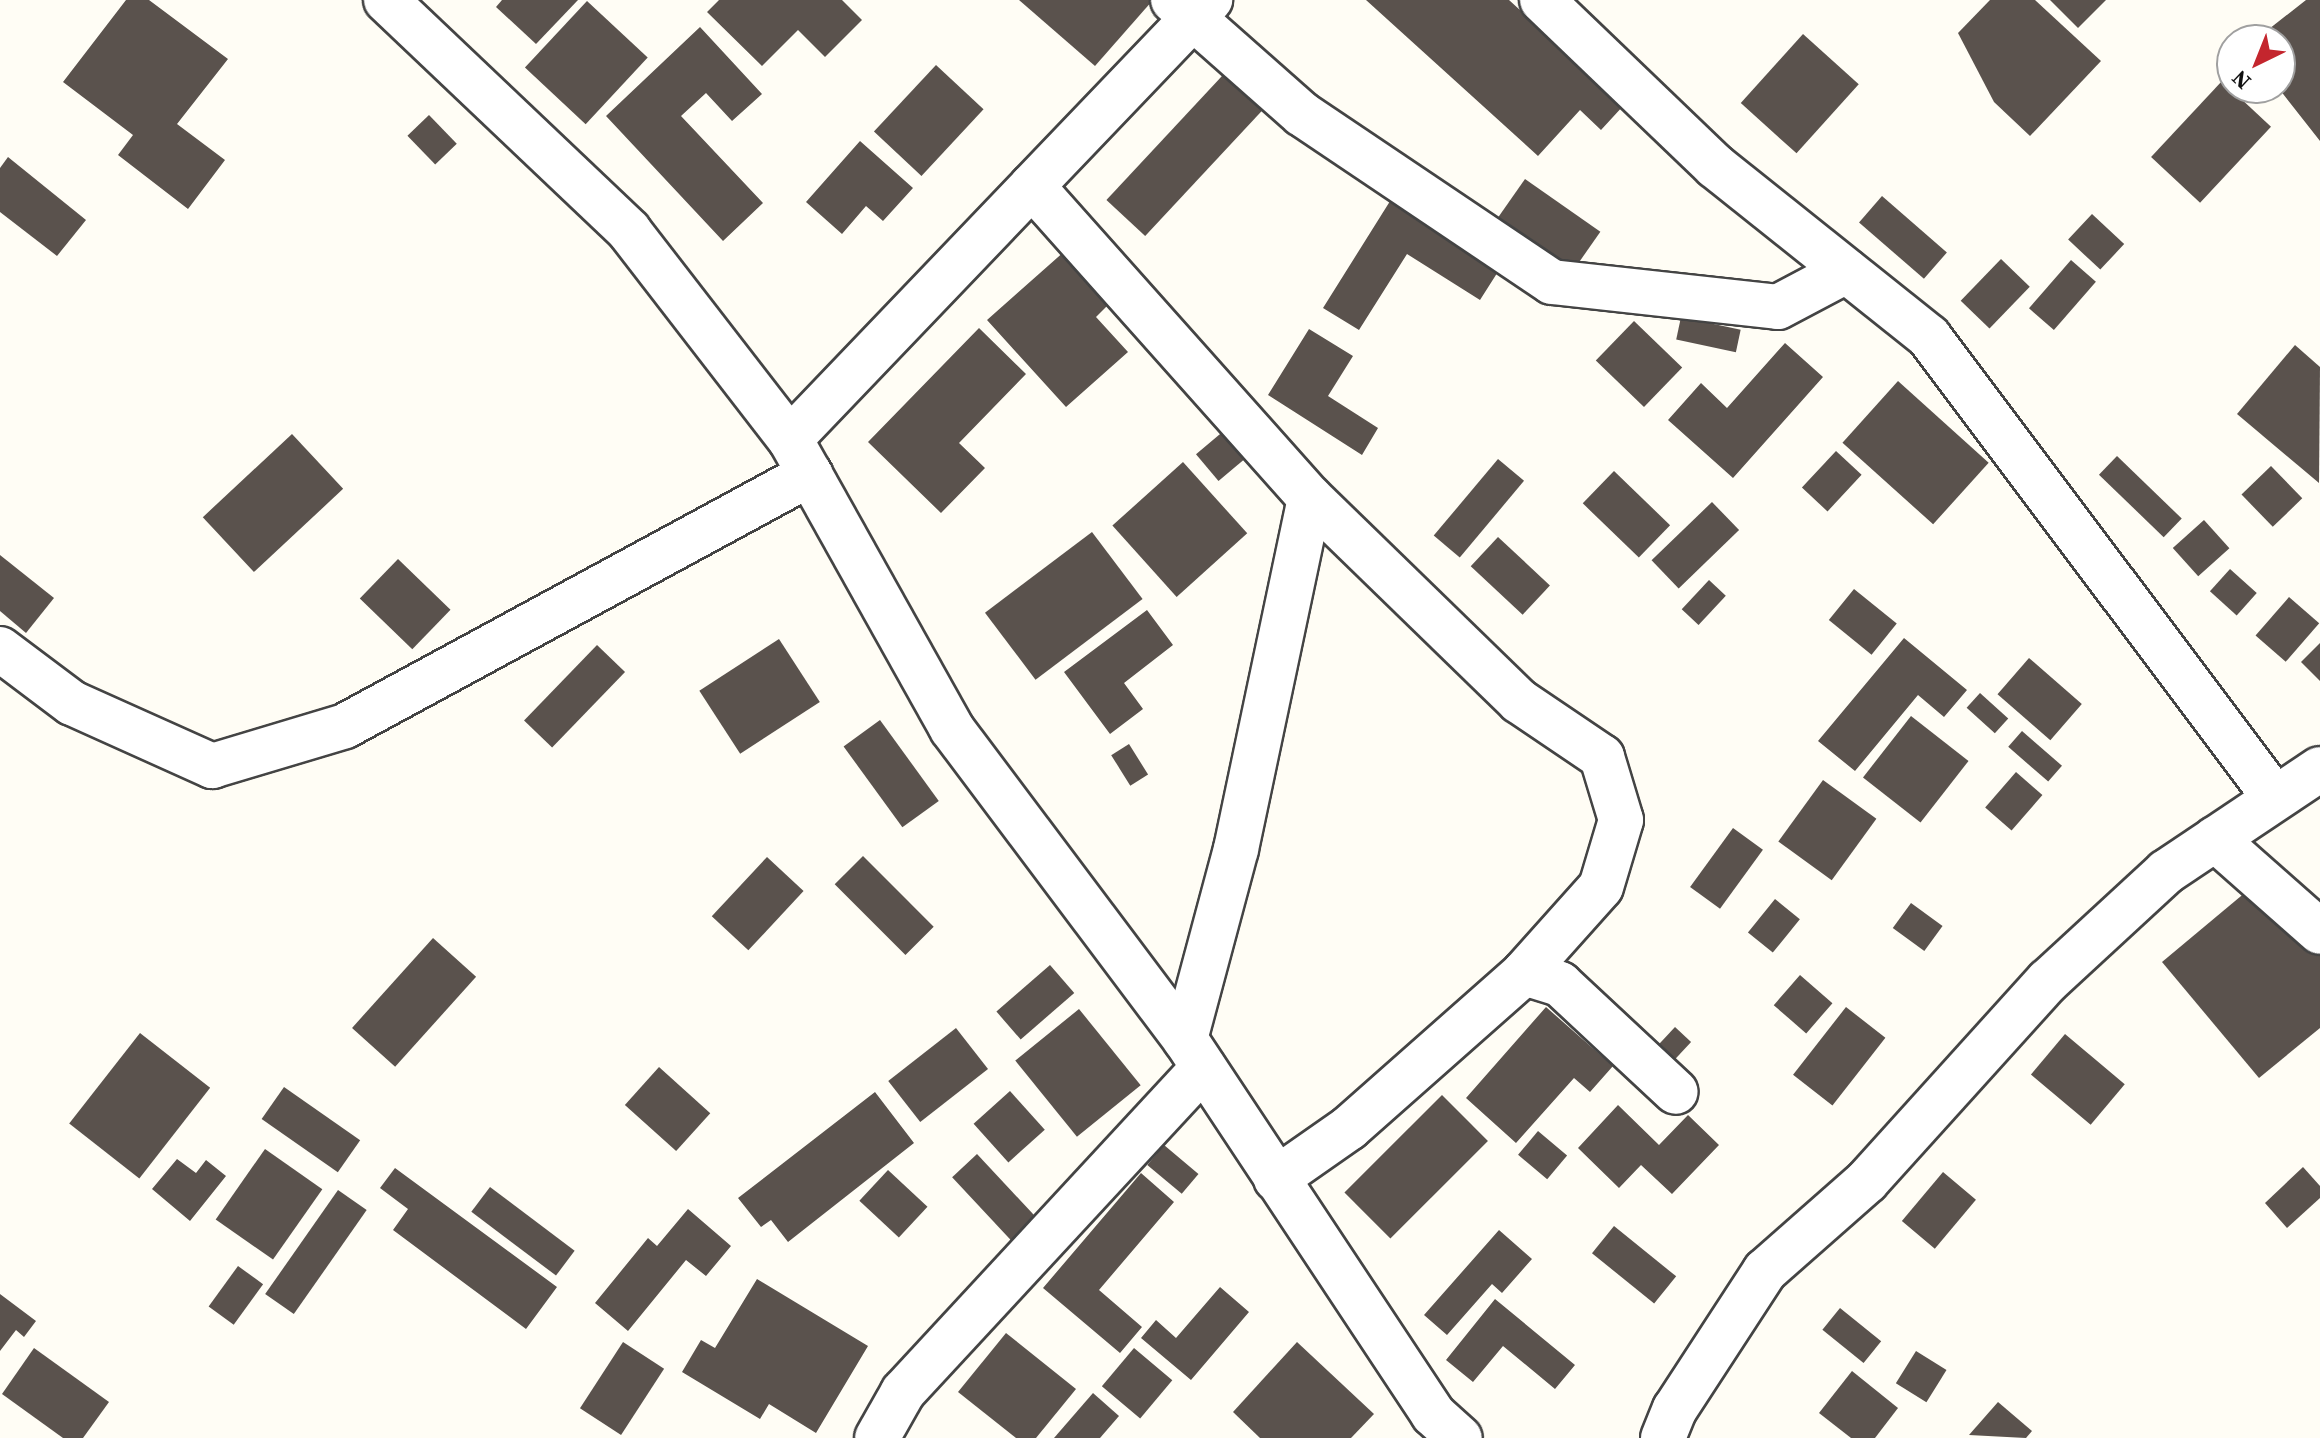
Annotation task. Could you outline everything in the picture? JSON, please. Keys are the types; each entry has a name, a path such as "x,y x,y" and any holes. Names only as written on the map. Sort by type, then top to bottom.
{"street":[{"path":"386,0 629,231 800,457 952,729 1194,1054 1433,1414 1460,1438"},
{"path":"1542,0 1715,166 1929,337 2275,798"},
{"path":"0,649 72,703 212,766 345,726 800,457 1032,186 1192,6 1302,114 1552,282 1778,307 1846,271"},
{"path":"1032,186 1310,498 1519,701 1602,757 1621,820 1601,887 1524,973 1349,1128 1276,1179"},
{"path":"877,1438 903,1392 1194,1054 1310,498"},
{"path":"1663,1438 1675,1409 1765,1271 1867,1181 2048,981 2166,872 2320,769"},
{"path":"2215,839 2320,932"},
{"path":"1524,973 1560,984 1676,1092"}],"building":[{"path":"126,0 149,0 228,59 177,124 225,160 188,209 118,155 133,135 63,82"},
{"path":"502,0 578,0 536,44 496,7"},
{"path":"719,0 842,0 862,20 825,57 798,30 762,66 707,12"},
{"path":"1019,0 1153,0 1095,66"},
{"path":"1366,0 1509,0 1624,105 1601,130 1580,110 1538,156"},
{"path":"1990,0 2035,0 2101,61 2030,136 1994,102 1958,33"},
{"path":"2050,0 2106,0 2078,28"},
{"path":"2306,0 2320,0 2320,141 2291,104 2296,104 2296,24 2275,24"},
{"path":"587,1 648,58 586,124 525,68"},
{"path":"700,27 762,94 732,121 706,93 681,116 763,203 723,241 606,116"},
{"path":"1803,34 1859,84 1797,153 1741,103"},
{"path":"1236,61 1275,97 1145,236 1106,200"},
{"path":"936,65 984,109 921,176 874,132"},
{"path":"2216,87 2216,104 2247,104 2271,127 2200,203 2151,157"},
{"path":"429,115 457,144 435,165 407,136"},
{"path":"860,141 913,188 883,221 866,206 842,234 806,202"},
{"path":"8,157 86,220 57,256 0,212 0,168"},
{"path":"1525,179 1600,232 1573,270 1498,218"},
{"path":"1882,196 1947,252 1924,279 1859,222"},
{"path":"1392,198 1501,267 1480,300 1407,254 1359,330 1323,308"},
{"path":"2092,214 2124,244 2100,270 2068,240"},
{"path":"1066,250 1112,301 1096,317 1128,352 1066,407 987,320"},
{"path":"2001,259 2030,287 1989,329 1961,301"},
{"path":"2071,260 2096,282 2054,330 2029,308"},
{"path":"1681,317 1741,330 1736,352 1676,339"},
{"path":"1634,321 1682,368 1644,407 1596,361"},
{"path":"979,328 1026,374 959,443 985,468 941,513 868,442"},
{"path":"1309,329 1353,356 1328,396 1378,428 1362,455 1268,395"},
{"path":"1785,343 1823,377 1733,478 1668,420 1701,383 1727,408"},
{"path":"2295,345 2320,367 2319,483 2237,414"},
{"path":"1898,381 1989,463 1933,524 1842,443"},
{"path":"1232,424 1254,451 1218,481 1196,454"},
{"path":"292,434 343,489 254,572 203,517"},
{"path":"1836,451 1862,475 1827,511 1802,488"},
{"path":"2117,456 2182,519 2164,537 2099,475"},
{"path":"1498,459 1524,481 1460,557 1434,536"},
{"path":"1183,462 1247,533 1177,597 1112,526"},
{"path":"2271,466 2302,498 2273,527 2242,494"},
{"path":"1614,471 1670,525 1639,558 1583,503"},
{"path":"1712,502 1739,530 1679,588 1652,560"},
{"path":"2204,520 2229,548 2198,576 2173,548"},
{"path":"1092,532 1143,599 1036,680 985,613"},
{"path":"1498,537 1550,585 1523,615 1471,566"},
{"path":"0,555 54,598 26,633 0,611"},
{"path":"398,559 451,610 412,649 360,599"},
{"path":"2230,569 2257,593 2237,615 2210,591"},
{"path":"1709,580 1726,596 1699,625 1682,609"},
{"path":"1854,589 1897,624 1872,655 1829,620"},
{"path":"2289,597 2319,623 2286,662 2256,635"},
{"path":"1147,610 1173,645 1124,683 1143,709 1110,734 1064,672"},
{"path":"1904,638 1967,690 1944,717 1918,695 1855,771 1818,741"},
{"path":"779,639 820,702 740,754 699,691"},
{"path":"2320,643 2320,681 2301,662"},
{"path":"597,645 625,672 552,748 524,721"},
{"path":"2029,658 2082,704 2050,740 1998,694"},
{"path":"1980,693 2008,718 1995,733 1967,708"},
{"path":"1911,716 1969,761 1921,822 1863,777"},
{"path":"880,720 939,801 902,827 844,746"},
{"path":"2022,731 2062,766 2048,782 2008,747"},
{"path":"1129,744 1148,775 1130,786 1111,755"},
{"path":"2016,772 2042,795 2012,830 1985,807"},
{"path":"1823,780 1876,819 1832,880 1778,841"},
{"path":"1733,828 1763,850 1720,909 1690,887"},
{"path":"863,856 934,927 905,955 835,884"},
{"path":"767,857 804,891 748,950 712,916"},
{"path":"2265,876 2320,942 2320,1028 2259,1078 2162,962"},
{"path":"1775,899 1800,919 1773,953 1748,932"},
{"path":"1911,903 1943,926 1924,951 1893,928"},
{"path":"433,938 476,977 395,1067 352,1028"},
{"path":"1050,965 1074,993 1021,1040 996,1012"},
{"path":"1800,975 1832,1003 1806,1033 1774,1005"},
{"path":"1546,1007 1613,1066 1590,1092 1574,1078 1516,1143 1466,1098"},
{"path":"1846,1007 1885,1038 1832,1106 1793,1075"},
{"path":"1079,1009 1141,1085 1077,1137 1015,1061"},
{"path":"1675,1027 1691,1042 1672,1062 1656,1047"},
{"path":"956,1028 988,1069 920,1122 888,1081"},
{"path":"140,1033 210,1088 139,1178 69,1124"},
{"path":"2065,1034 2125,1084 2091,1125 2031,1075"},
{"path":"659,1067 710,1113 676,1151 625,1105"},
{"path":"284,1087 360,1140 338,1172 262,1119"},
{"path":"1010,1091 1045,1130 1008,1162 974,1124"},
{"path":"875,1092 914,1143 788,1242 771,1220 761,1227 738,1198"},
{"path":"1442,1095 1488,1141 1390,1239 1344,1193"},
{"path":"1618,1105 1659,1145 1688,1115 1719,1145 1672,1194 1641,1165 1619,1188 1578,1148"},
{"path":"1538,1131 1567,1155 1547,1179 1518,1155"},
{"path":"1164,1145 1198,1174 1182,1194 1147,1165"},
{"path":"265,1149 322,1189 273,1260 216,1219"},
{"path":"977,1154 1038,1219 1013,1242 952,1177"},
{"path":"177,1159 196,1173 206,1160 226,1176 190,1221 152,1189"},
{"path":"2303,1167 2320,1186 2320,1198 2287,1228 2265,1203"},
{"path":"395,1168 557,1287 526,1329 393,1230 408,1209 380,1188"},
{"path":"888,1170 927,1207 899,1238 859,1201"},
{"path":"1943,1172 1976,1200 1935,1249 1902,1221"},
{"path":"1141,1173 1174,1202 1099,1290 1142,1327 1120,1353 1043,1288"},
{"path":"490,1187 575,1251 556,1276 471,1212"},
{"path":"338,1190 367,1210 294,1314 265,1294"},
{"path":"688,1209 731,1246 706,1276 686,1260 628,1331 595,1303 648,1238 657,1246"},
{"path":"1614,1226 1676,1276 1654,1304 1592,1253"},
{"path":"1499,1230 1532,1259 1502,1293 1492,1284 1447,1335 1424,1315"},
{"path":"238,1266 263,1284 234,1325 209,1306"},
{"path":"757,1279 868,1346 816,1433 769,1404 760,1419 682,1372 701,1340 715,1348"},
{"path":"1220,1287 1249,1312 1191,1380 1141,1338 1156,1320 1176,1338"},
{"path":"0,1294 36,1321 24,1337 16,1330 0,1351"},
{"path":"1495,1299 1575,1365 1555,1389 1503,1346 1473,1382 1446,1360"},
{"path":"1840,1308 1881,1341 1864,1363 1822,1330"},
{"path":"1006,1333 1076,1389 1036,1438 1016,1438 958,1392"},
{"path":"623,1342 664,1369 621,1435 580,1408"},
{"path":"1297,1342 1374,1414 1351,1438 1260,1438 1233,1412"},
{"path":"34,1348 109,1402 83,1438 63,1438 2,1394"},
{"path":"1134,1348 1172,1380 1140,1418 1102,1386"},
{"path":"1916,1351 1947,1370 1926,1402 1896,1383"},
{"path":"1852,1371 1898,1408 1875,1438 1851,1438 1819,1413"},
{"path":"1093,1393 1119,1416 1100,1438 1054,1438"},
{"path":"1998,1402 2032,1431 2026,1438 1969,1435"}]}
